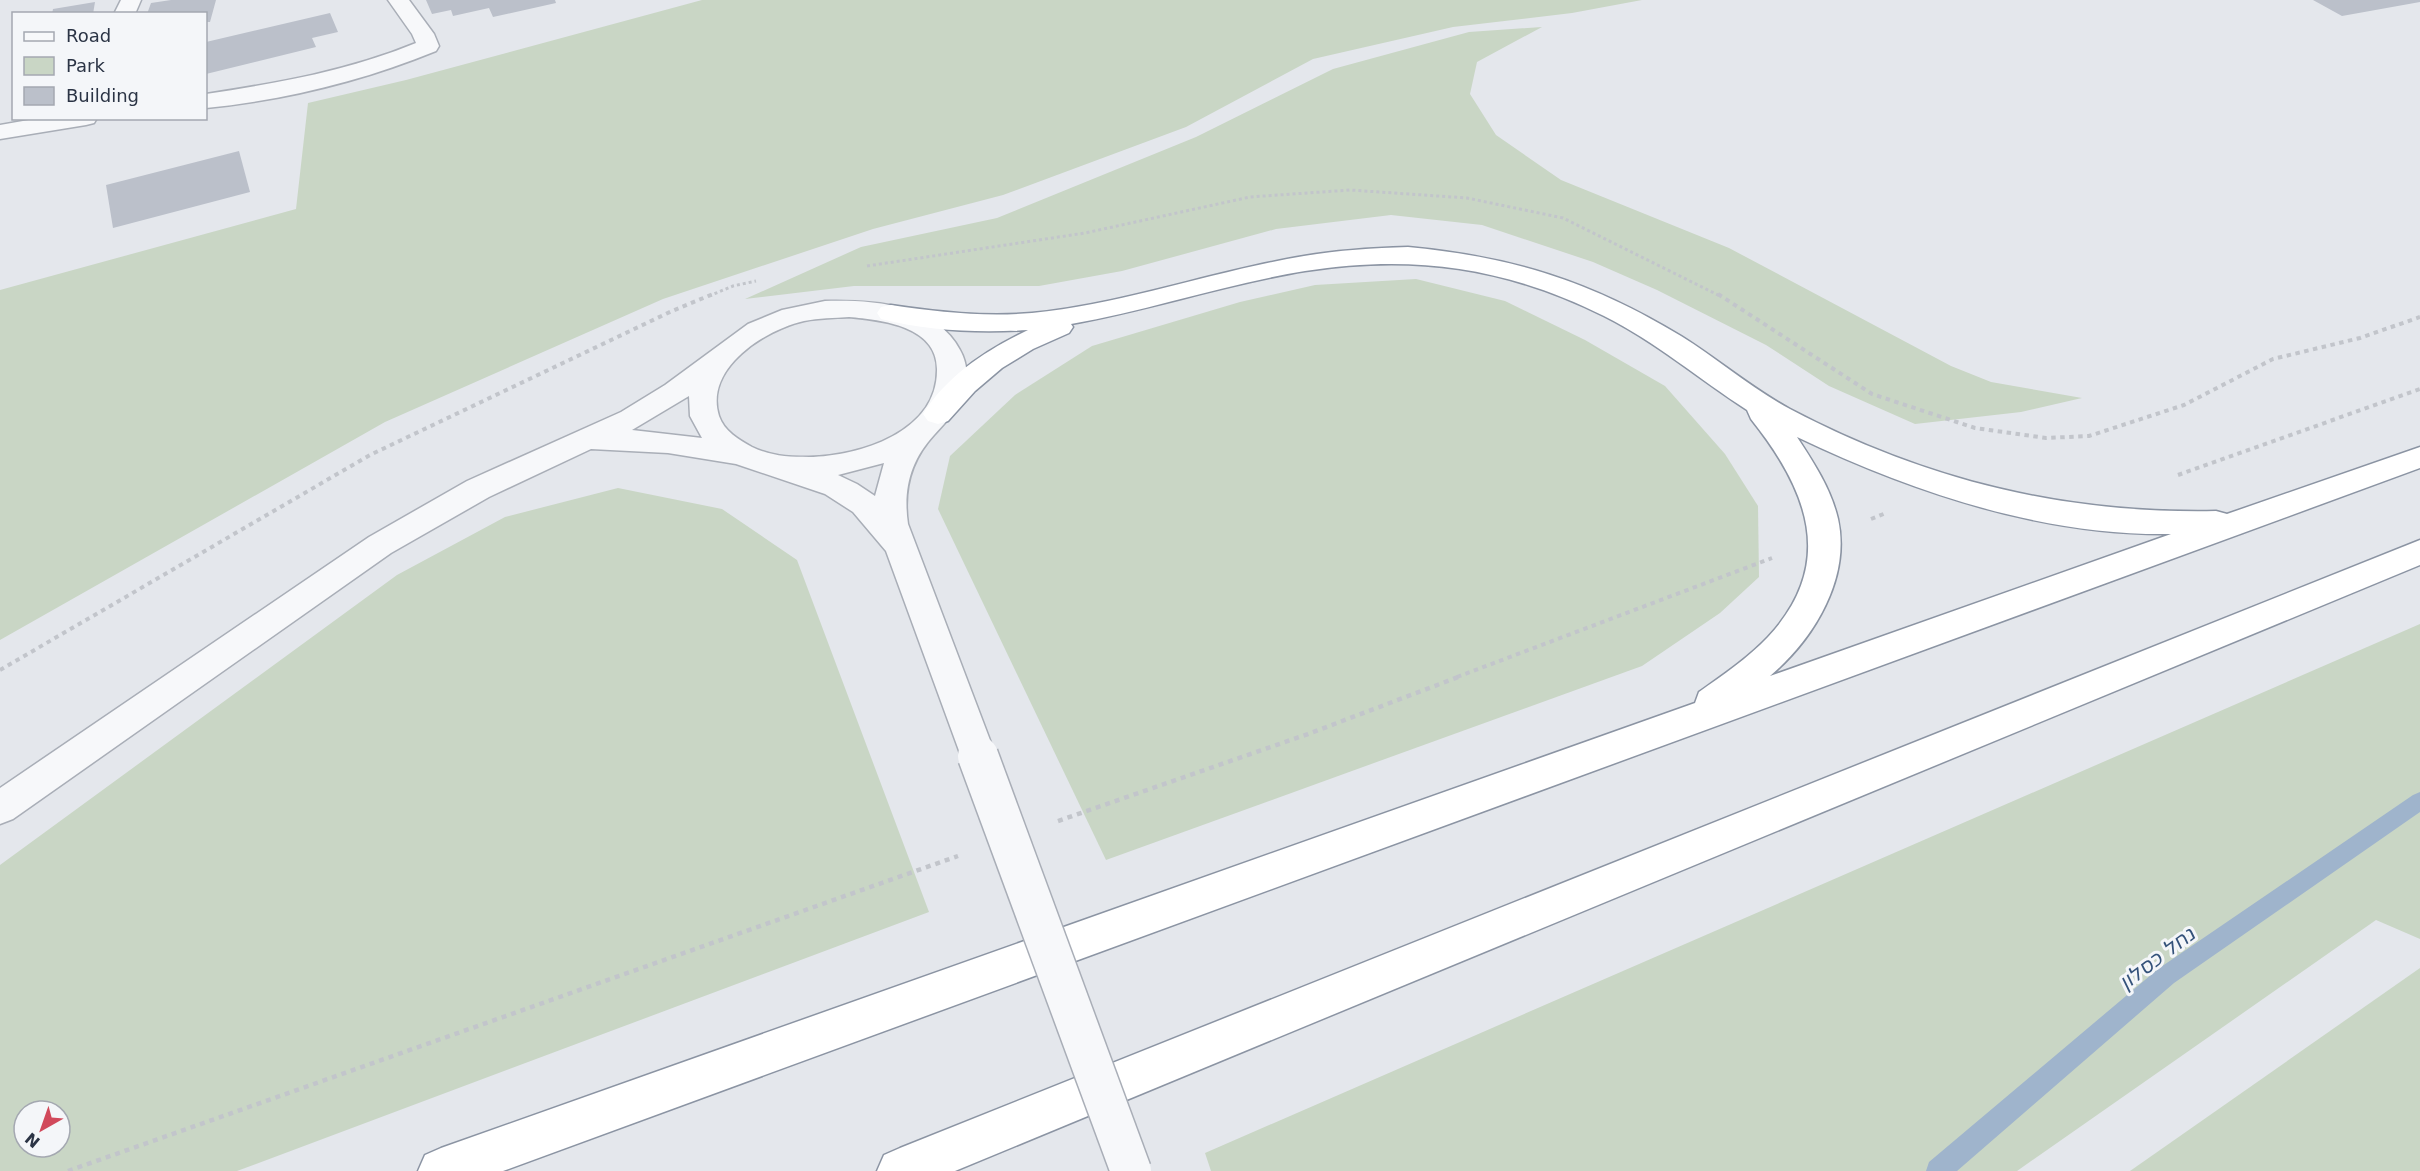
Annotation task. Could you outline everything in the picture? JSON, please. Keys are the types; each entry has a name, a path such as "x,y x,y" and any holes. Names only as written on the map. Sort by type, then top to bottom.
{"highway":[{"path":"891,313 931,320 1001,323 1070,316 1312,261 1364,255 1414,255 1462,260 1509,269 1556,284 1602,304 1660,336 1750,399 1868,457 1948,486 2030,508 2080,516 2170,523 2247,519"},
{"path":"933,420 959,388 974,374 1006,352 1041,334 1131,303"},
{"path":"1651,735 1712,702 1755,670 1788,637 1810,604 1822,571 1825,537 1819,503 1804,468 1781,434 1750,399"},
{"path":"441,1171 2420,457"},
{"path":"900,1171 2420,552"}],"street":[{"path":"207,101 312,81 403,57 428,46 423,34 398,0"},
{"path":"0,132 74,120"},
{"path":"0,808 380,545 462,497 616,428 647,411 751,334 768,325 803,313 858,308 907,318 933,333 949,354 953,371 951,389 933,420 903,453 893,477 890,512 901,548 1131,1171"},
{"path":"725,354 715,366 706,384 704,415 717,437 743,456"},
{"path":"778,467 818,468 858,461 896,447 933,420"},
{"path":"556,453 598,441 639,439 691,444 743,456 819,480 850,494 879,518 901,548"}],"path":[{"path":"861,266 892,264 1085,233 1250,197 1350,190 1467,198 1563,218 1708,288 1872,394 1975,428 2046,438 2089,436 2184,405 2273,359 2360,338 2420,317"},
{"path":"0,670 370,454 672,311 732,286 765,280"},
{"path":"2168,478 2420,388"},
{"path":"1049,824 1308,734 1825,537 1933,495 1948,486"},
{"path":"68,1171 970,852"}],"green space":[{"path":"702,0 1642,0 1572,13 1453,27 1313,59 1186,127 1003,195 873,229 663,299 385,422 0,640 0,290 296,209 308,103 406,80"},
{"path":"1542,27 1477,62 1470,94 1496,135 1561,180 1729,248 1951,366 1991,382 2082,398 2021,412 1915,424 1829,386 1766,345 1657,290 1593,262 1482,225 1391,215 1276,229 1122,271 1039,286 854,286 745,299 861,247 997,218 1196,137 1333,69 1469,32"},
{"path":"1416,279 1505,301 1585,340 1665,386 1725,454 1758,506 1759,577 1720,613 1642,666 1106,860 938,509 950,456 1015,395 1092,346 1240,302 1315,285"},
{"path":"618,488 722,509 797,560 929,912 237,1171 0,1171 0,865 397,575 505,517"},
{"path":"2420,624 2420,939 2376,920 2017,1171 1211,1171 1205,1153"},
{"path":"2420,968 2420,1171 2130,1171"}],"building":[{"path":"171,0 216,0 210,22 207,22 207,12 148,12 151,3"},
{"path":"426,0 555,0 556,3 493,17 489,8 453,16 451,10 432,14"},
{"path":"2313,0 2420,0 2420,2 2342,16"},
{"path":"95,2 93,12 52,12 53,9"},
{"path":"330,13 338,32 312,38 316,47 207,74 207,42"},
{"path":"239,151 250,192 113,228 106,185"}],"waterway":[{"name":"נחל כסלון","path":"1938,1171 2166,976 2420,801"}]}
